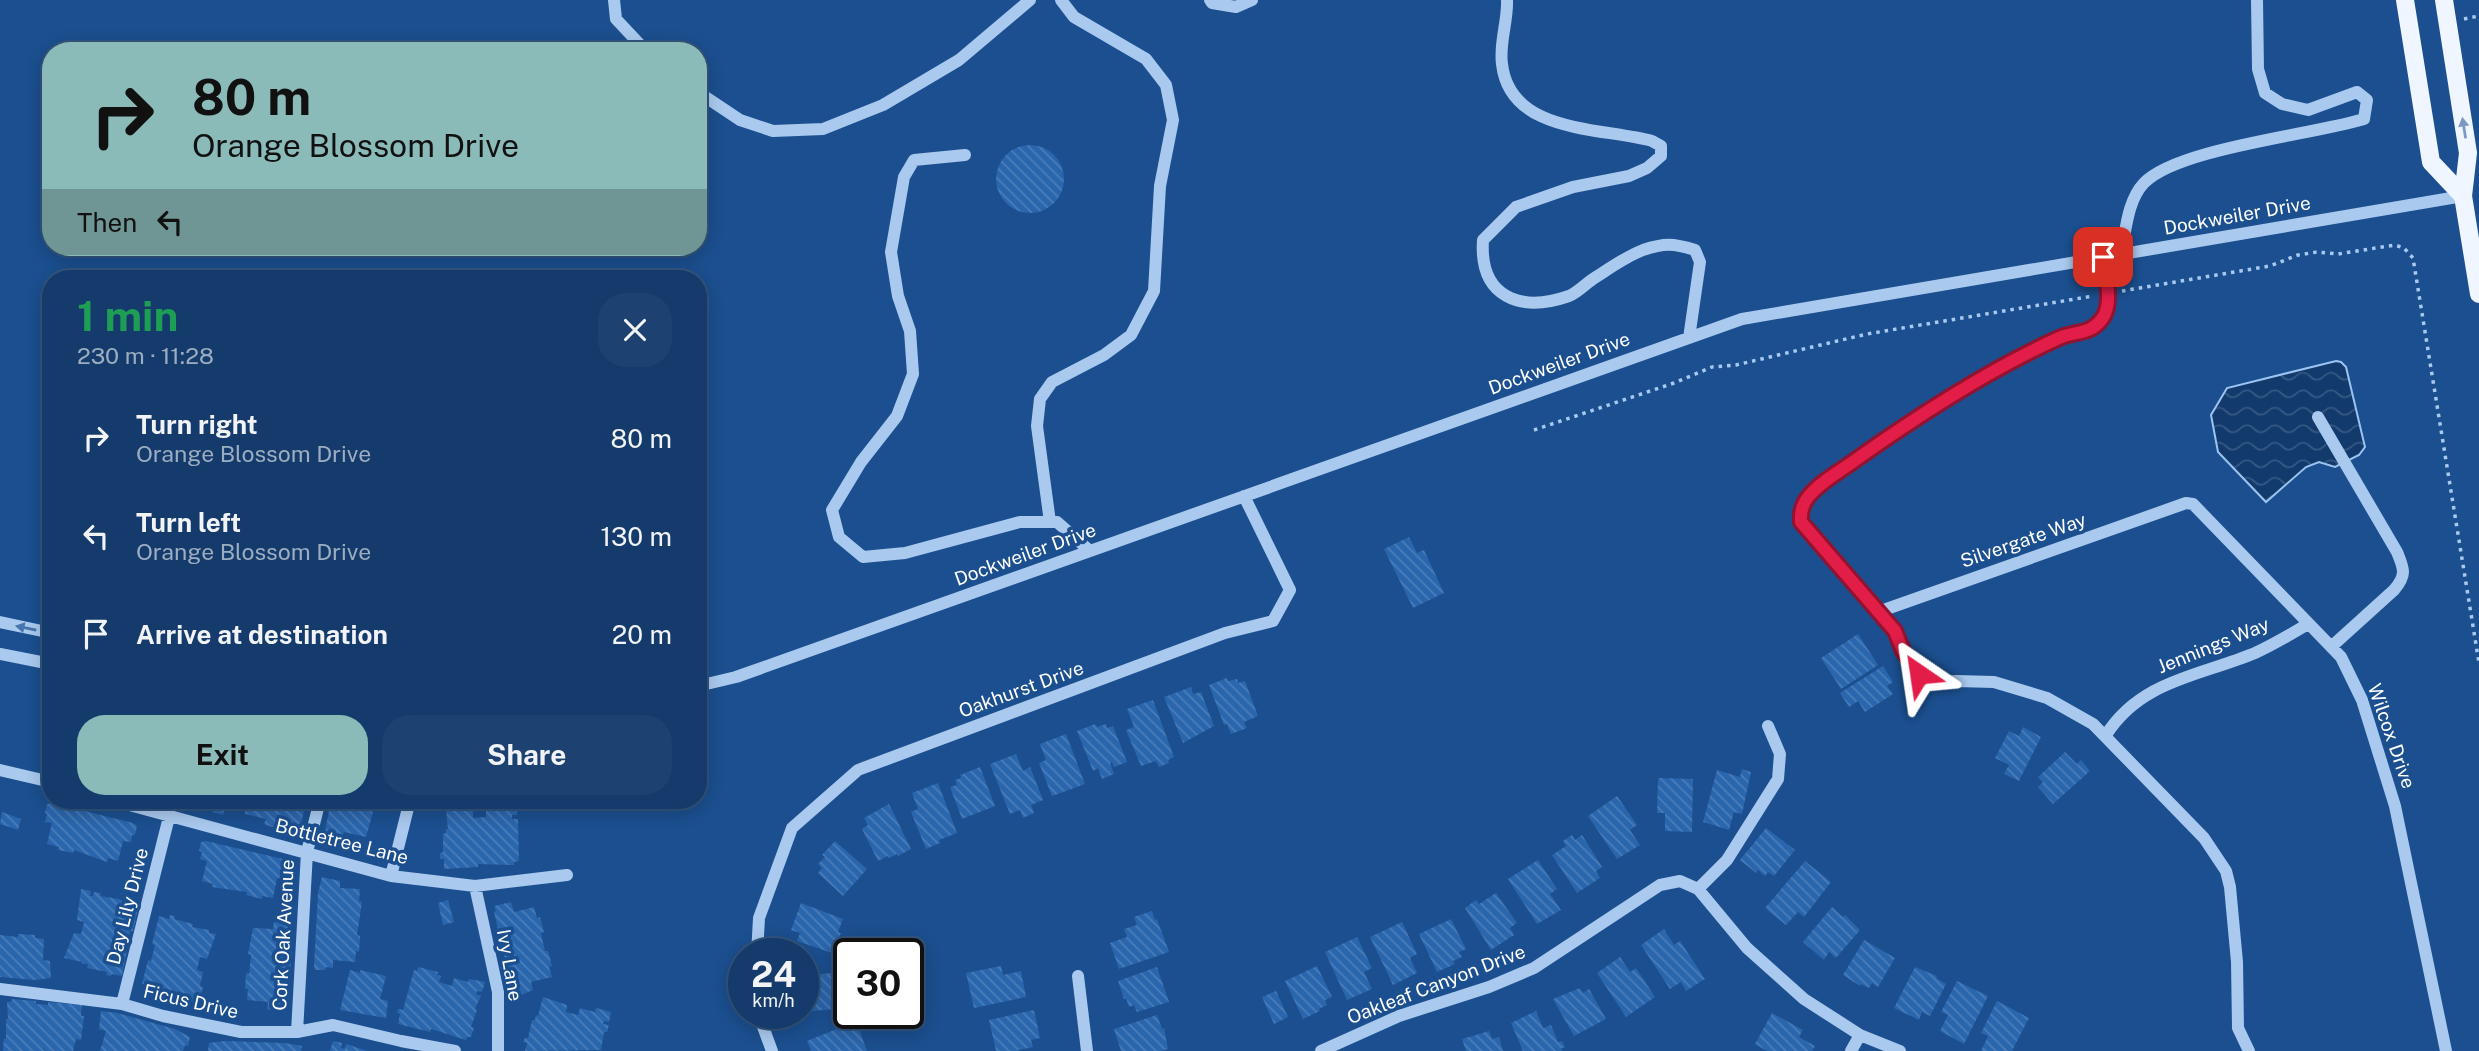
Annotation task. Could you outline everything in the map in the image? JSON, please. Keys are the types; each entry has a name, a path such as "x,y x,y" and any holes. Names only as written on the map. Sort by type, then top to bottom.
{"main road":[{"path":"2405,0 2431,162 2463,195"},
{"path":"2444,0 2468,153 2463,195 2479,294"}],"street":[{"path":"614,0 616,19 638,42"},
{"path":"707,98 740,121 773,131 823,129 883,105 959,60 1030,0"},
{"path":"1050,522 1037,426 1041,399 1052,382 1104,355 1132,335 1154,291 1160,187 1173,120 1166,85 1146,59 1074,17 1061,0"},
{"path":"1210,0 1212,3 1236,8 1252,0"},
{"path":"1507,0 1501,63 1509,89 1519,100 1548,121 1652,141 1661,146 1661,156 1647,168 1629,176 1573,187 1517,207 1483,240 1485,267 1491,284 1503,296 1530,303 1571,295 1640,251 1670,243 1695,250 1700,262 1689,338"},
{"path":"2121,254 2132,200 2144,183 2162,171 2201,156 2364,119 2367,100 2357,92 2308,110 2282,104 2265,93 2258,68 2257,0"},
{"path":"965,155 914,160 904,177 891,252 898,296 910,331 913,374 897,416 861,462 832,510 839,537 863,557 905,553 1020,522 1057,522 1090,551"},
{"name":"Dockweiler Drive","path":"707,684 736,677 1742,319 2463,195"},
{"path":"2103,257 2107,310 2101,321 2086,332 2062,336 1975,383 1893,434 1808,496 1800,512 1801,522 1895,631 1903,651 1919,674 1931,684 1975,681 2008,685 2063,706 2106,735 2204,838 2226,871 2233,905 2238,1028 2249,1051"},
{"path":"2318,417 2397,552 2403,567 2403,580 2394,590 2331,647"},
{"name":"Oakhurst Drive","path":"758,938 759,918 792,828 858,770 1225,633 1273,621 1290,590 1244,496"},
{"name":"Silvergate Way","path":"1878,612 2181,505"},
{"name":"Wilcox Drive","path":"2181,505 2194,505 2341,657 2362,700 2395,806 2446,1051"},
{"path":"0,622 42,633"},
{"name":"Jennings Way","path":"2106,735 2125,711 2154,689 2257,652 2308,624"},
{"path":"0,654 42,662"},
{"path":"1768,726 1780,754 1778,779 1727,860 1698,889 1747,948 1804,999 1860,1035 1900,1051"},
{"path":"0,770 42,780"},
{"name":"Bottletree Lane","path":"156,809 169,817 391,876 475,886 567,875"},
{"name":"Cork Oak Avenue","path":"297,1032 307,852 318,809"},
{"path":"391,876 408,809"},
{"name":"Day Lily Drive","path":"122,1004 169,817"},
{"name":"Oakleaf Canyon Drive","path":"1321,1051 1399,1016 1489,987 1534,968 1660,885 1680,881 1698,889"},
{"name":"Ivy Lane","path":"475,886 498,992 498,1051"},
{"path":"1077,976 1087,1051"},
{"name":"Ficus Drive","path":"0,989 122,1004 163,1016 242,1032 297,1032 333,1025 400,1046 455,1051"},
{"path":"764,1029 772,1051"},
{"path":"1852,1051 1860,1035"}],"path":[{"path":"1534,430 1674,383 1712,367 1736,365 1867,334 2270,267 2298,255 2317,252 2338,254 2395,245 2404,248 2413,258 2479,663"}],"water":[{"path":"2336,361 2346,367 2365,447 2359,455 2335,467 2319,462 2306,467 2266,502 2218,452 2211,415 2227,388"}],"building":[{"path":"1037,145 1058,160 1064,172 1062,192 1054,203 1037,213 1023,213 1006,203 998,192 996,172 1006,155 1017,147"},
{"path":"1409,537 1417,553 1424,550 1444,593 1413,608 1384,549"},
{"path":"1858,634 1878,665 1841,689 1821,658"},
{"path":"1883,666 1893,682 1887,686 1893,694 1865,712 1858,701 1849,707 1840,693"},
{"path":"1227,678 1228,681 1237,679 1238,683 1245,681 1258,716 1244,722 1247,728 1231,734 1227,724 1224,725 1209,685"},
{"path":"1191,687 1193,694 1201,692 1214,726 1183,743 1164,697"},
{"path":"1153,700 1174,757 1168,760 1169,763 1159,767 1156,761 1141,766 1126,730 1134,727 1127,709"},
{"path":"1095,724 1097,727 1106,724 1107,728 1113,726 1127,762 1114,767 1112,762 1110,763 1114,774 1102,779 1098,768 1093,771 1077,731"},
{"path":"2023,727 2041,737 2019,781 2004,774 2009,765 1995,758 2009,731 2019,736"},
{"path":"1066,734 1085,784 1052,796 1039,763 1046,760 1040,744"},
{"path":"2065,752 2077,764 2081,760 2090,771 2053,804 2038,787 2043,782 2038,777"},
{"path":"1016,754 1023,771 1030,767 1043,800 1031,805 1034,813 1023,818 1020,810 1010,814 990,764"},
{"path":"980,767 995,806 962,819 950,787 957,785 955,780 961,778 960,775"},
{"path":"1742,769 1751,772 1742,814 1734,812 1729,830 1703,822 1717,770 1740,777"},
{"path":"1658,778 1693,779 1692,832 1665,831 1665,813 1657,813"},
{"path":"938,783 957,833 926,849 911,812 918,809 912,793"},
{"path":"1617,796 1637,825 1630,830 1640,845 1617,859 1588,816"},
{"path":"889,804 911,849 898,856 888,856 878,861 862,829 868,825 864,818"},
{"path":"46,809 76,809 137,826 131,842 123,841 118,861 108,858 107,862 74,850 73,853 58,850 59,847 47,844 52,823 45,822"},
{"path":"214,809 225,809 223,815 213,812"},
{"path":"305,809 299,831 288,829 288,832 264,824 266,819 245,814 242,810"},
{"path":"329,809 371,809 373,812 366,837 344,832 342,838 335,837 334,840 324,837"},
{"path":"446,809 473,810 473,818 486,817 486,810 517,809 517,815 512,815 512,819 518,819 519,861 514,862 514,865 478,864 478,867 444,869 444,859 440,859 440,853 443,852 443,834 448,829"},
{"path":"2,812 21,819 18,830 0,824"},
{"path":"1766,828 1795,850 1774,876 1768,872 1765,876 1758,870 1756,873 1740,860"},
{"path":"1572,835 1575,840 1582,835 1602,867 1596,871 1600,878 1577,893 1552,855 1566,846 1563,841"},
{"path":"835,841 867,869 843,896 818,873 822,868 818,864 825,857 822,855"},
{"path":"201,842 287,860 291,863 289,872 286,872 285,879 277,878 273,898 262,896 262,899 246,895 247,892 212,887 213,884 202,881 207,861 200,859 202,852 199,851"},
{"path":"1538,860 1557,889 1550,894 1561,910 1537,924 1508,879"},
{"path":"1805,861 1831,882 1804,917 1798,912 1786,925 1765,908"},
{"path":"322,877 340,881 340,888 360,889 359,901 362,902 357,935 360,936 359,952 356,951 355,962 333,960 333,968 315,970 318,893"},
{"path":"81,889 91,891 90,896 93,896 94,892 126,903 127,900 136,902 135,907 138,908 133,931 130,931 122,976 106,975 107,972 87,968 88,964 64,958 74,933 81,934 84,922 77,920"},
{"path":"1496,893 1517,923 1510,928 1514,935 1491,950 1465,908 1476,900 1479,904"},
{"path":"448,900 454,922 443,925 438,903"},
{"path":"511,902 514,912 534,907 537,918 540,917 545,951 548,951 552,966 549,967 552,977 531,982 533,990 516,997 494,912 494,906"},
{"path":"801,903 843,919 839,938 833,938 832,953 819,949 819,938 798,938 800,933 791,930"},
{"path":"1832,907 1860,930 1836,958 1829,952 1824,960 1803,942"},
{"path":"1152,911 1169,952 1119,969 1110,943 1127,937 1124,929 1137,925 1134,917"},
{"path":"170,915 175,916 174,919 193,924 192,927 216,934 207,959 200,957 197,970 203,972 200,986 203,987 199,1003 189,1001 191,995 187,994 186,1000 155,989 154,992 144,990 145,985 142,984 155,945 152,944 159,916 169,919"},
{"path":"1451,919 1466,949 1459,952 1462,957 1453,961 1455,964 1437,972 1419,934"},
{"path":"292,921 293,926 289,996 285,1013 267,1009 268,1002 247,1000 248,989 245,989 253,928 273,929 274,922"},
{"path":"1402,922 1417,954 1410,958 1417,973 1393,985 1370,937"},
{"path":"1664,929 1674,945 1680,941 1705,979 1686,991 1681,982 1670,989 1641,945"},
{"path":"18,934 35,935 35,938 44,939 43,960 50,961 51,978 35,980 0,977 0,935 18,937"},
{"path":"1357,937 1372,968 1364,972 1372,989 1347,1000 1325,952"},
{"path":"1864,940 1895,958 1878,987 1872,983 1869,988 1861,984 1860,986 1843,975"},
{"path":"1620,957 1630,972 1636,968 1655,997 1626,1017 1597,973"},
{"path":"1001,966 1003,975 1021,971 1026,997 974,1008 966,973"},
{"path":"1317,966 1332,997 1325,1000 1327,1005 1319,1009 1320,1011 1303,1019 1285,981"},
{"path":"418,967 438,972 437,975 441,976 439,982 452,986 454,978 468,982 469,979 485,982 482,992 477,991 476,994 481,996 475,1009 477,1010 471,1027 474,1028 471,1037 466,1040 431,1029 430,1032 398,1024 398,1009 403,1010 414,970 417,971"},
{"path":"1157,967 1169,1002 1137,1012 1134,1005 1129,1007 1126,998 1124,999 1118,981"},
{"path":"1915,967 1937,976 1936,978 1946,984 1930,1016 1922,1012 1919,1020 1894,1008"},
{"path":"350,970 386,976 380,999 388,1001 386,1018 340,1010"},
{"path":"831,973 833,1009 819,1010 819,974"},
{"path":"1957,981 1988,996 1964,1044 1940,1031 1948,1015 1941,1012"},
{"path":"1580,988 1583,993 1589,989 1606,1019 1574,1036 1553,999"},
{"path":"1276,991 1288,1017 1274,1024 1262,997"},
{"path":"543,997 567,1005 566,1012 578,1015 580,1008 611,1012 609,1022 604,1021 603,1024 609,1025 607,1032 604,1032 601,1050 525,1051 527,1043 523,1042 528,1038 532,1020 538,1016"},
{"path":"12,999 36,1001 36,1004 48,1005 48,1002 82,1005 81,1016 84,1016 81,1040 76,1039 73,1051 3,1051 8,1019 7,1002"},
{"path":"1997,1001 2029,1018 2012,1051 1981,1051 1988,1036 1981,1033"},
{"path":"1034,1010 1040,1038 1031,1040 1033,1047 996,1051 989,1020"},
{"path":"101,1011 175,1029 190,1037 188,1046 185,1045 183,1051 100,1051 106,1031 99,1029"},
{"path":"1536,1011 1543,1028 1551,1025 1558,1042 1562,1041 1565,1047 1562,1051 1523,1051 1511,1023"},
{"path":"1772,1013 1803,1030 1799,1037 1815,1046 1812,1051 1767,1051 1755,1044"},
{"path":"1157,1015 1162,1029 1164,1028 1168,1049 1121,1051 1114,1029"},
{"path":"836,1029 859,1029 867,1051 811,1051 807,1041"},
{"path":"1489,1031 1492,1039 1499,1037 1503,1051 1466,1051 1462,1039"},
{"path":"225,1041 302,1046 301,1051 208,1051 209,1043"},
{"path":"333,1041 342,1043 341,1048 345,1049 346,1044 367,1051 330,1051"}],"route":[{"path":"1919,674 1903,651 1895,631 1801,522 1802,506 1808,496 1821,485 1893,434 1975,383 2062,336 2086,332 2101,321 2107,310 2103,257"}]}
